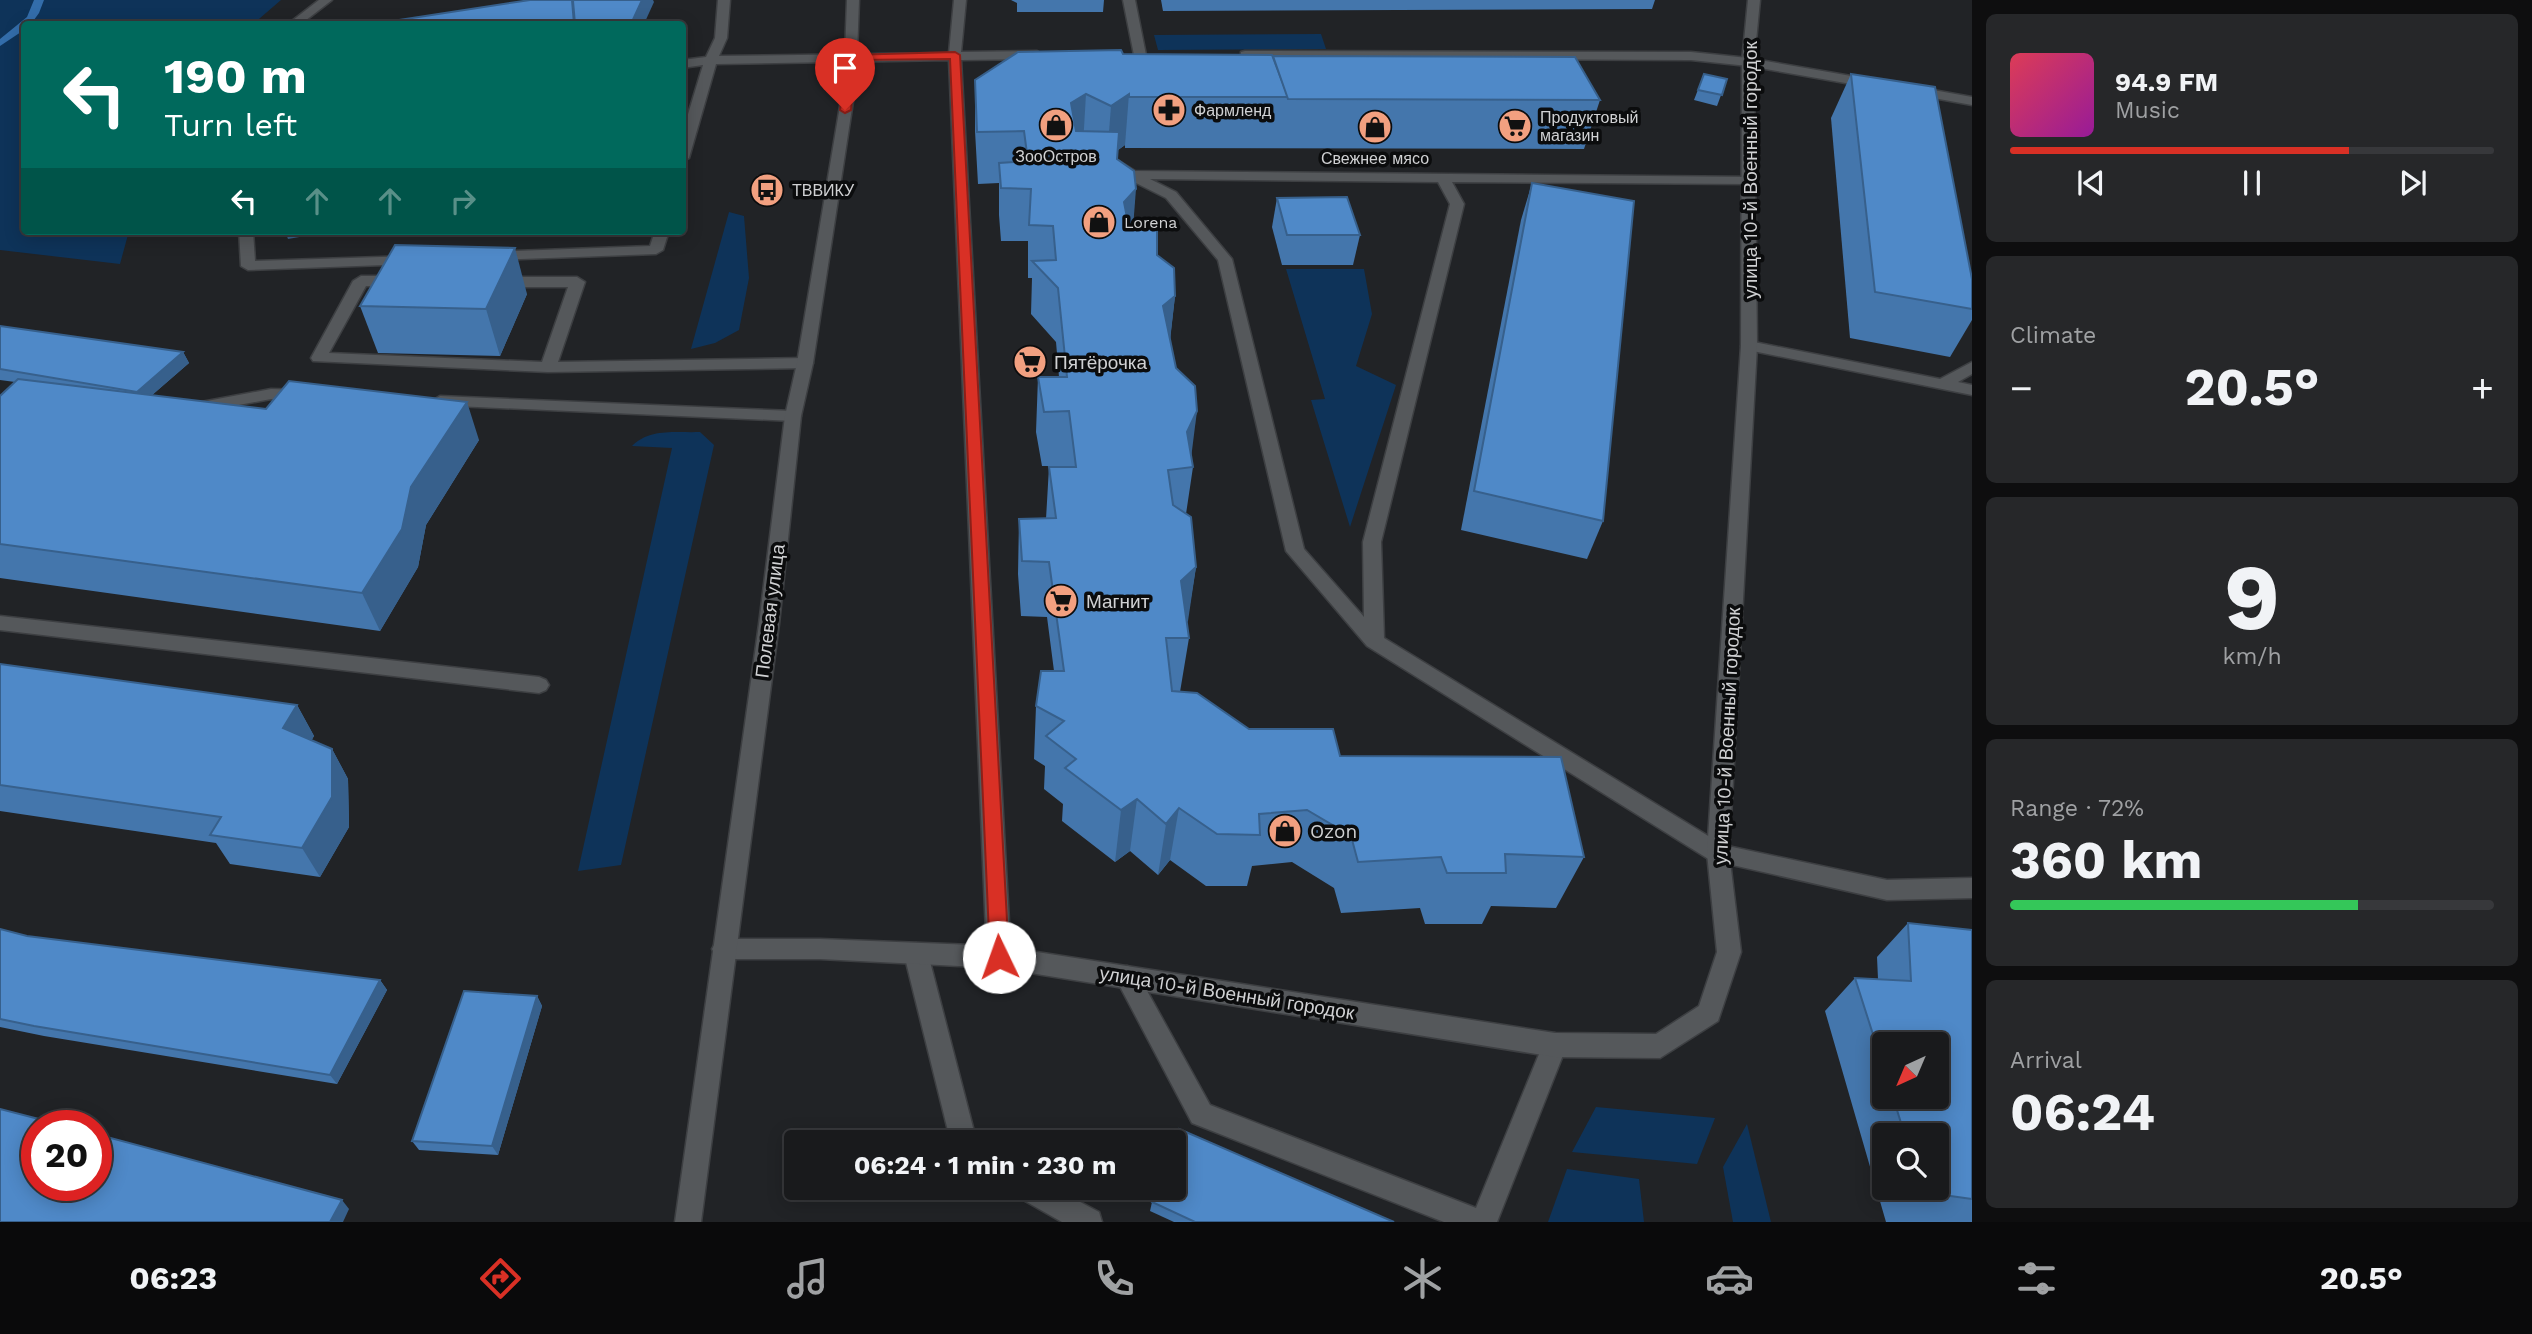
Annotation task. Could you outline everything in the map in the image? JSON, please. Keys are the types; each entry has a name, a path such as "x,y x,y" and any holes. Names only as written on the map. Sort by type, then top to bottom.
{"street":[{"path":"298,21 326,0"},
{"path":"686,144 710,60 721,38 724,0"},
{"name":"Полевая улица","path":"688,1222 769,624 793,416 805,363 852,57 853,0"},
{"path":"960,0 955,55 999,957"},
{"path":"1129,0 1135,55 1153,55"},
{"name":"улица 10-й Военный городок","path":"723,949 820,949 999,957 1555,1045 1660,1046 1709,1013 1729,952 1718,853 1749,345 1748,62 1754,0"},
{"path":"686,63 710,60 1053,55"},
{"path":"1236,55 1677,56 1748,62 1972,101"},
{"path":"1107,158 1132,175 1171,195 1226,259 1295,551 1374,641 1718,853 1887,890 1972,888"},
{"path":"1132,175 1749,180"},
{"path":"1374,641 1372,542 1457,204 1442,176"},
{"path":"246,235 248,266 421,259"},
{"path":"476,257 656,250 661,235"},
{"path":"415,281 361,281 319,358 548,367 805,363"},
{"path":"482,282 577,282 548,367"},
{"path":"1749,345 1972,390"},
{"path":"1943,384 1972,367"},
{"path":"648,409 793,416"},
{"path":"0,623 539,685"},
{"path":"916,954 961,1130"},
{"path":"1127,977 1201,1114 1478,1222"},
{"path":"1484,1222 1555,1045"},
{"path":"1049,1200 1088,1222"}],"lane":[{"path":"176,411 271,394 326,396"},
{"path":"421,400 648,409"}],"shaded area":[{"path":"0,0 281,0 256,21 21,21 21,235 128,235 120,264 0,250"},
{"path":"1321,34 1326,49 1158,50 1154,35"},
{"path":"729,212 744,216 749,278 739,330 715,343 691,349"},
{"path":"1286,269 1364,269 1372,314 1356,366 1396,385 1350,527 1311,400 1325,399"},
{"path":"700,432 714,445 621,865 578,871 672,448 632,446 655,434"},
{"path":"1596,1107 1715,1118 1697,1164 1572,1152"},
{"path":"1747,1124 1771,1222 1733,1222 1723,1167"},
{"path":"1567,1169 1639,1179 1644,1222 1548,1222"}],"building":[{"path":"530,0 572,0 574,21 393,21"},
{"path":"642,0 632,21 575,21 573,1"},
{"path":"1121,50 1123,54 1272,55 1288,97 1129,97 1129,94 1111,106 1086,94 1071,103 1076,131 1119,132 1117,159 1134,171 1136,189 1124,202 1129,228 1157,226 1157,255 1174,268 1175,296 1163,306 1176,368 1195,386 1197,411 1187,432 1193,467 1168,470 1173,505 1191,517 1196,567 1181,581 1189,638 1166,638 1172,691 1197,693 1249,729 1333,729 1340,756 1561,757 1584,857 1505,854 1506,873 1447,873 1441,857 1358,862 1351,836 1307,810 1259,814 1260,835 1217,834 1179,808 1166,824 1137,799 1121,810 1065,768 1076,759 1046,736 1064,721 1036,706 1041,671 1064,671 1049,562 1022,561 1019,519 1056,518 1049,467 1076,467 1069,411 1044,412 1038,377 1067,377 1058,288 1032,261 1056,260 1053,226 1029,225 1031,189 1001,188 999,163 1028,161 1024,131 977,132 975,80 1018,52"},
{"path":"1273,56 1575,57 1600,100 1288,99"},
{"path":"1704,74 1727,79 1722,95 1698,90"},
{"path":"1851,74 1935,87 1972,279 1972,309 1875,292"},
{"path":"1532,183 1634,201 1603,521 1474,491"},
{"path":"1347,197 1360,235 1287,235 1277,198"},
{"path":"395,245 515,248 486,309 360,306"},
{"path":"0,326 183,352 137,392 0,369"},
{"path":"18,379 266,409 289,381 467,402 411,487 402,529 362,593 0,544 0,396"},
{"path":"0,664 297,705 283,728 332,749 332,797 302,848 210,835 221,817 0,785"},
{"path":"1908,923 1972,930 1972,1199 1949,1196 1949,1123 1901,1123 1897,1110 1950,1110 1950,1032 1872,1032 1855,978 1911,981"},
{"path":"0,929 27,936 380,980 330,1075 0,1019"},
{"path":"464,991 537,996 492,1146 412,1141"},
{"path":"0,1109 21,1114 21,1201 112,1201 112,1138 342,1200 330,1222 0,1222"},
{"path":"1186,1132 1394,1222 1195,1222 1152,1202 1186,1200"}],"waterway":[{"path":"28,21 35,13 39,0"},
{"path":"0,43 21,28"}],"place":[{"name":"Фармленд","path":"1169,110"},
{"name":"ЗооОстров","path":"1056,125"},
{"name":"Продуктовый магазин","path":"1515,126"},
{"name":"Свежнее мясо","path":"1375,127"},
{"name":"ТВВИКУ","path":"767,190"},
{"name":"Lorena","path":"1099,222"},
{"name":"Пятёрочка","path":"1030,362"},
{"name":"Магнит","path":"1061,601"},
{"name":"Ozon","path":"1285,831"}],"route":[{"path":"845,110 852,57 955,55 999,957"}]}
